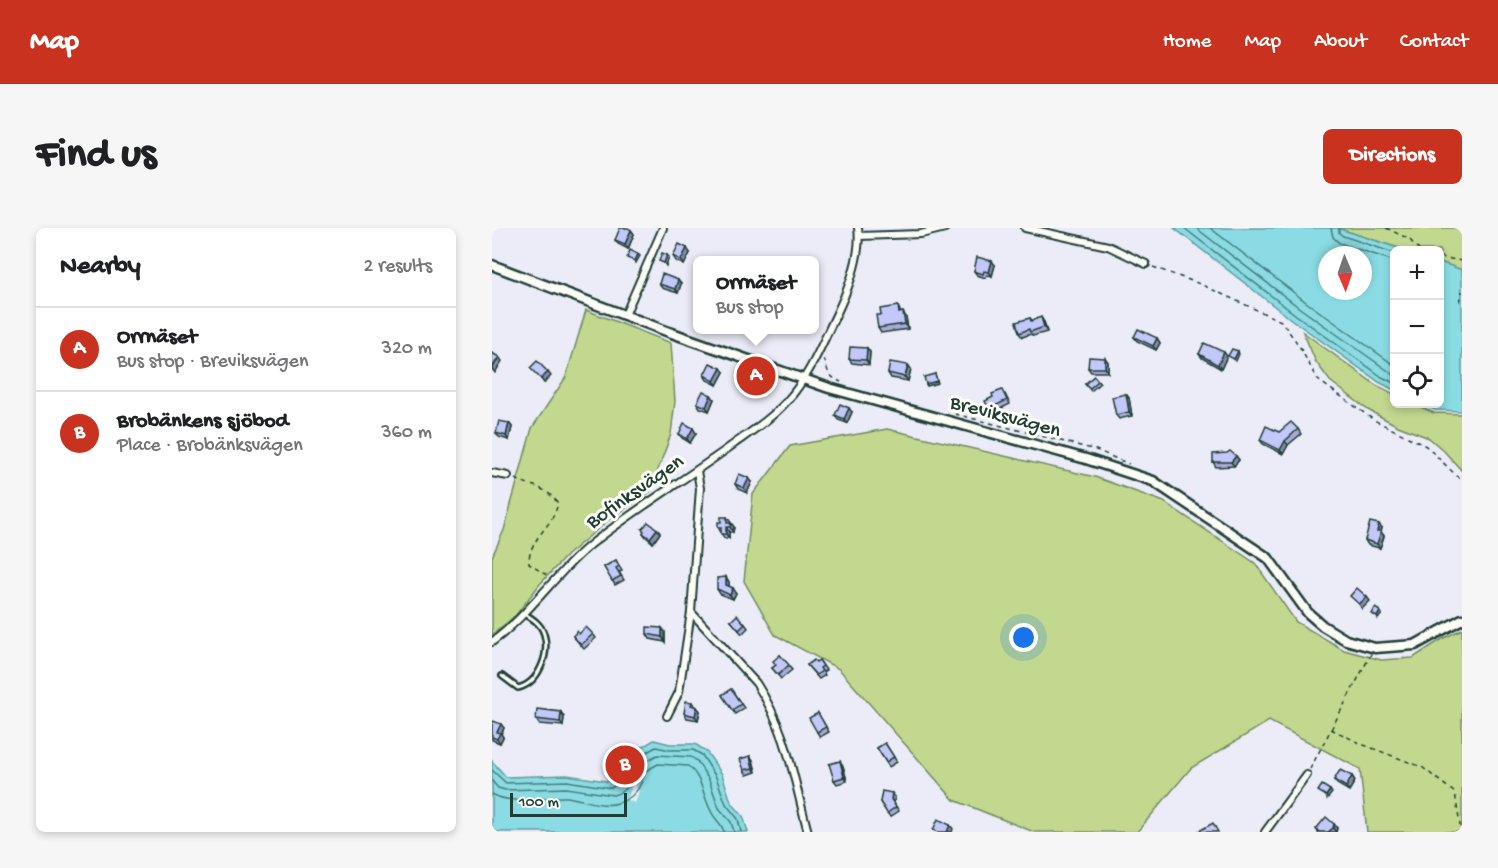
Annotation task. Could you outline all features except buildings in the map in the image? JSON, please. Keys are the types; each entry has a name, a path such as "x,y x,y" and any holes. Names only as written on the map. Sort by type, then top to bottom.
{"main road":[{"name":"Breviksvägen","path":"492,265 669,332 829,388 1086,459 1152,481 1268,558 1308,613 1323,626 1346,640 1375,648 1415,645 1462,619"}],"street":[{"path":"625,315 663,228"},
{"name":"Bofinksvägen","path":"492,642 524,613 554,580 606,533 697,471 768,419 787,401 817,355 844,299 856,258 858,228"},
{"path":"859,236 921,234 945,228"},
{"path":"1025,228 1108,246 1146,264"},
{"path":"667,716 679,692 692,612 700,488 697,471"},
{"path":"492,473 508,476"},
{"path":"692,612 756,683 764,695 788,749 807,832"},
{"path":"1265,832 1307,775"}],"lane":[{"path":"502,676 518,688 526,686 538,674 544,658 546,649 544,632 538,623 524,613"}],"path":[{"path":"1386,228 1409,238 1416,246"},
{"path":"1444,258 1462,261"},
{"path":"1146,264 1200,284 1281,321 1298,344 1318,380 1374,420 1426,446 1462,481"},
{"path":"1460,302 1462,291"},
{"path":"817,355 825,360 825,369 831,377 842,383"},
{"path":"946,412 1096,450 1132,465"},
{"path":"508,476 540,487 558,503 556,513 529,552 530,564 554,580"},
{"path":"1307,775 1375,648"},
{"path":"1331,729 1364,745 1422,767 1455,793 1461,832"}],"green space":[{"path":"1337,228 1462,228 1462,270 1444,263 1444,246 1393,246"},
{"path":"586,310 671,343 675,401 671,434 650,492 610,519 567,555 516,615 492,635 492,557 504,530 532,428 566,377"},
{"path":"1303,332 1376,385 1390,392 1390,408 1423,408 1434,413 1462,414 1462,471 1429,438 1398,426 1368,410 1330,381 1316,362"},
{"path":"887,429 1095,477 1164,502 1255,563 1296,622 1344,650 1381,660 1413,658 1462,629 1462,832 1367,832 1360,769 1269,721 1191,768 1137,832 1034,832 954,800 839,669 775,635 744,581 753,494 790,446"}],"water":[{"path":"1174,228 1337,228 1392,246 1390,246 1390,388 1292,320"},
{"path":"1444,263 1462,270 1462,411 1431,408 1444,408"},
{"path":"654,740 670,744 695,744 706,751 722,774 731,802 743,816 748,832 492,832 492,761 506,777 567,775 612,782 621,775 620,760"}],"pier":[{"path":"631,754 639,791 635,803 627,800 631,789 626,757"}],"place":[{"name":"Orrnäset","path":"756,376"},
{"name":"Brobänkens sjöbod","path":"625,765"}]}
